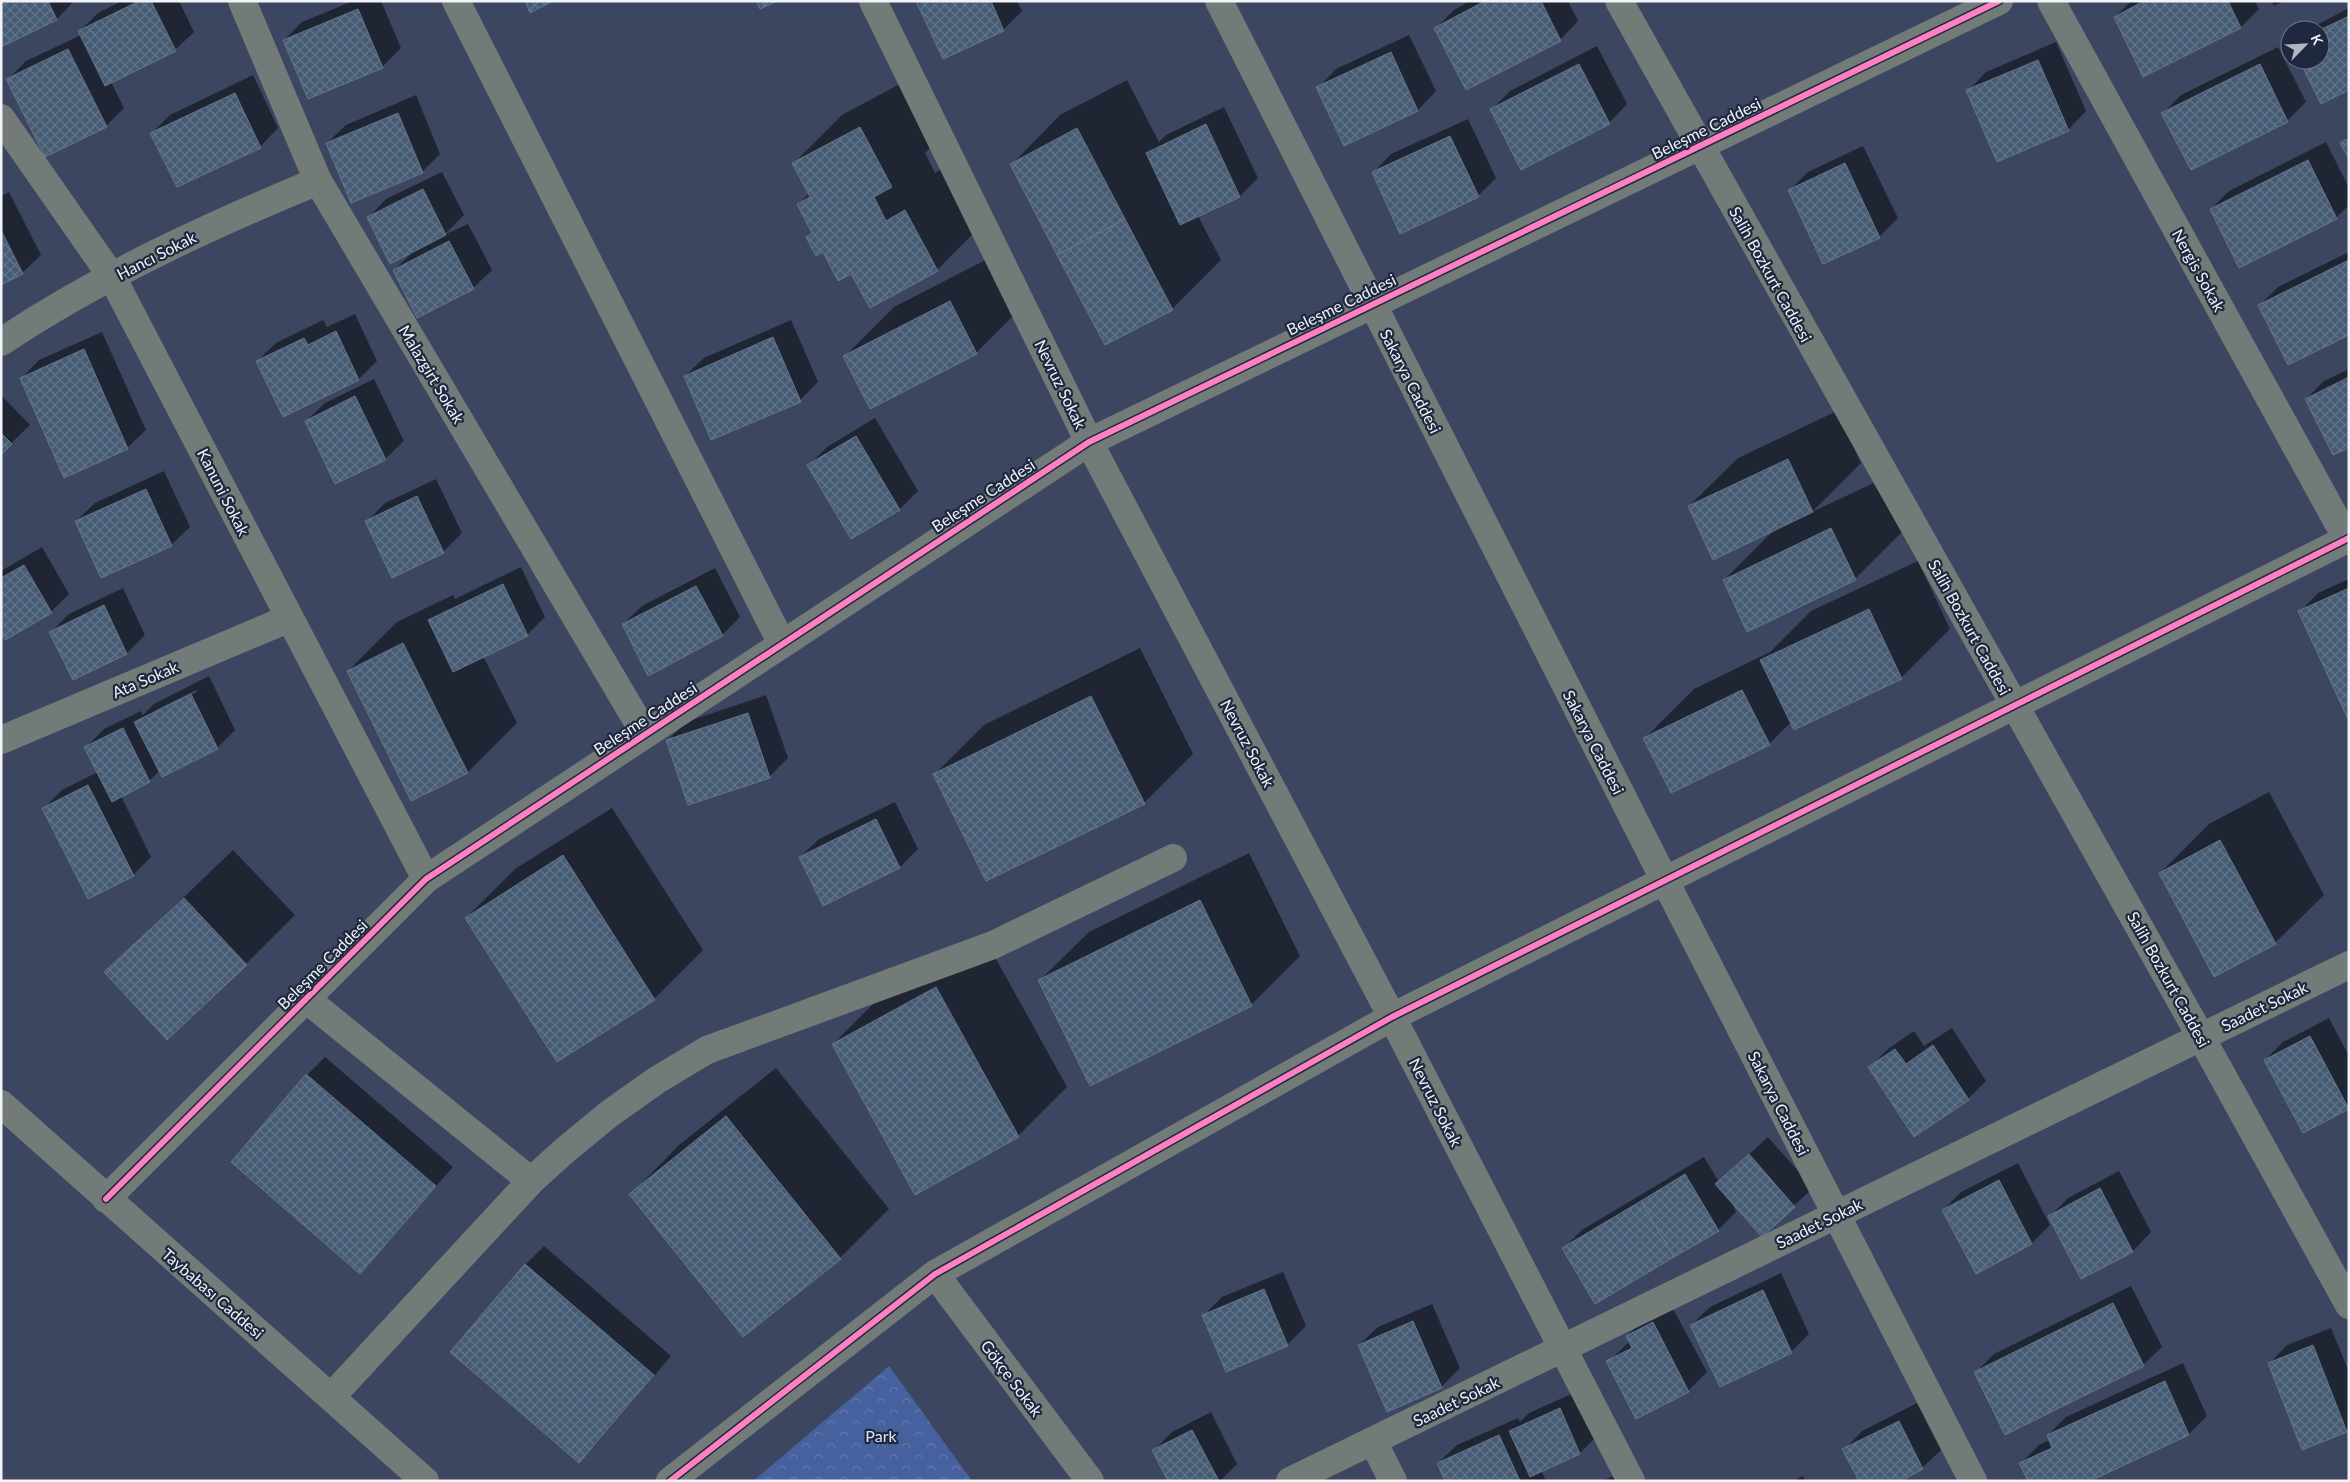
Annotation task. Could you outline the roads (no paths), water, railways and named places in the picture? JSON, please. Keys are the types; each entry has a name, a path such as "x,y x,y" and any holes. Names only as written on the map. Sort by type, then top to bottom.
{"street":[{"path":"456,1 782,644"},
{"name":"Nevruz Sokak","path":"873,1 1089,442 1392,1017 1631,1481"},
{"name":"Sakarya Caddesi","path":"1219,1 1665,881 1973,1481"},
{"name":"Salih Bozkurt Caddesi","path":"1619,1 1699,147 2201,1037 2349,1305"},
{"name":"Beleşme Caddesi","path":"106,1199 426,879 1089,442 1999,1"},
{"name":"Nergis Sokak","path":"2051,1 2348,538"},
{"name":"Malazgirt Sokak","path":"251,4 318,181 645,734"},
{"name":"Kanuni Sokak","path":"1,118 112,277 426,879"},
{"name":"Hancı Sokak","path":"1,342 112,277 233,216 318,181"},
{"path":"670,1481 935,1274 1392,1017 2348,538"},
{"name":"Ata Sokak","path":"1,740 290,618"},
{"path":"331,1397 532,1181 608,1114 656,1080 707,1050 993,945 1173,858"},
{"name":"Saadet Sokak","path":"1290,1481 2349,965"},
{"path":"306,999 532,1181"},
{"name":"Taybabası Caddesi","path":"1,1104 425,1481"},
{"name":"Gökçe Sokak","path":"935,1274 1090,1481"},
{"path":"1373,1441 1393,1481"}],"park label":[{"name":"Park","path":"881,1435"}]}
